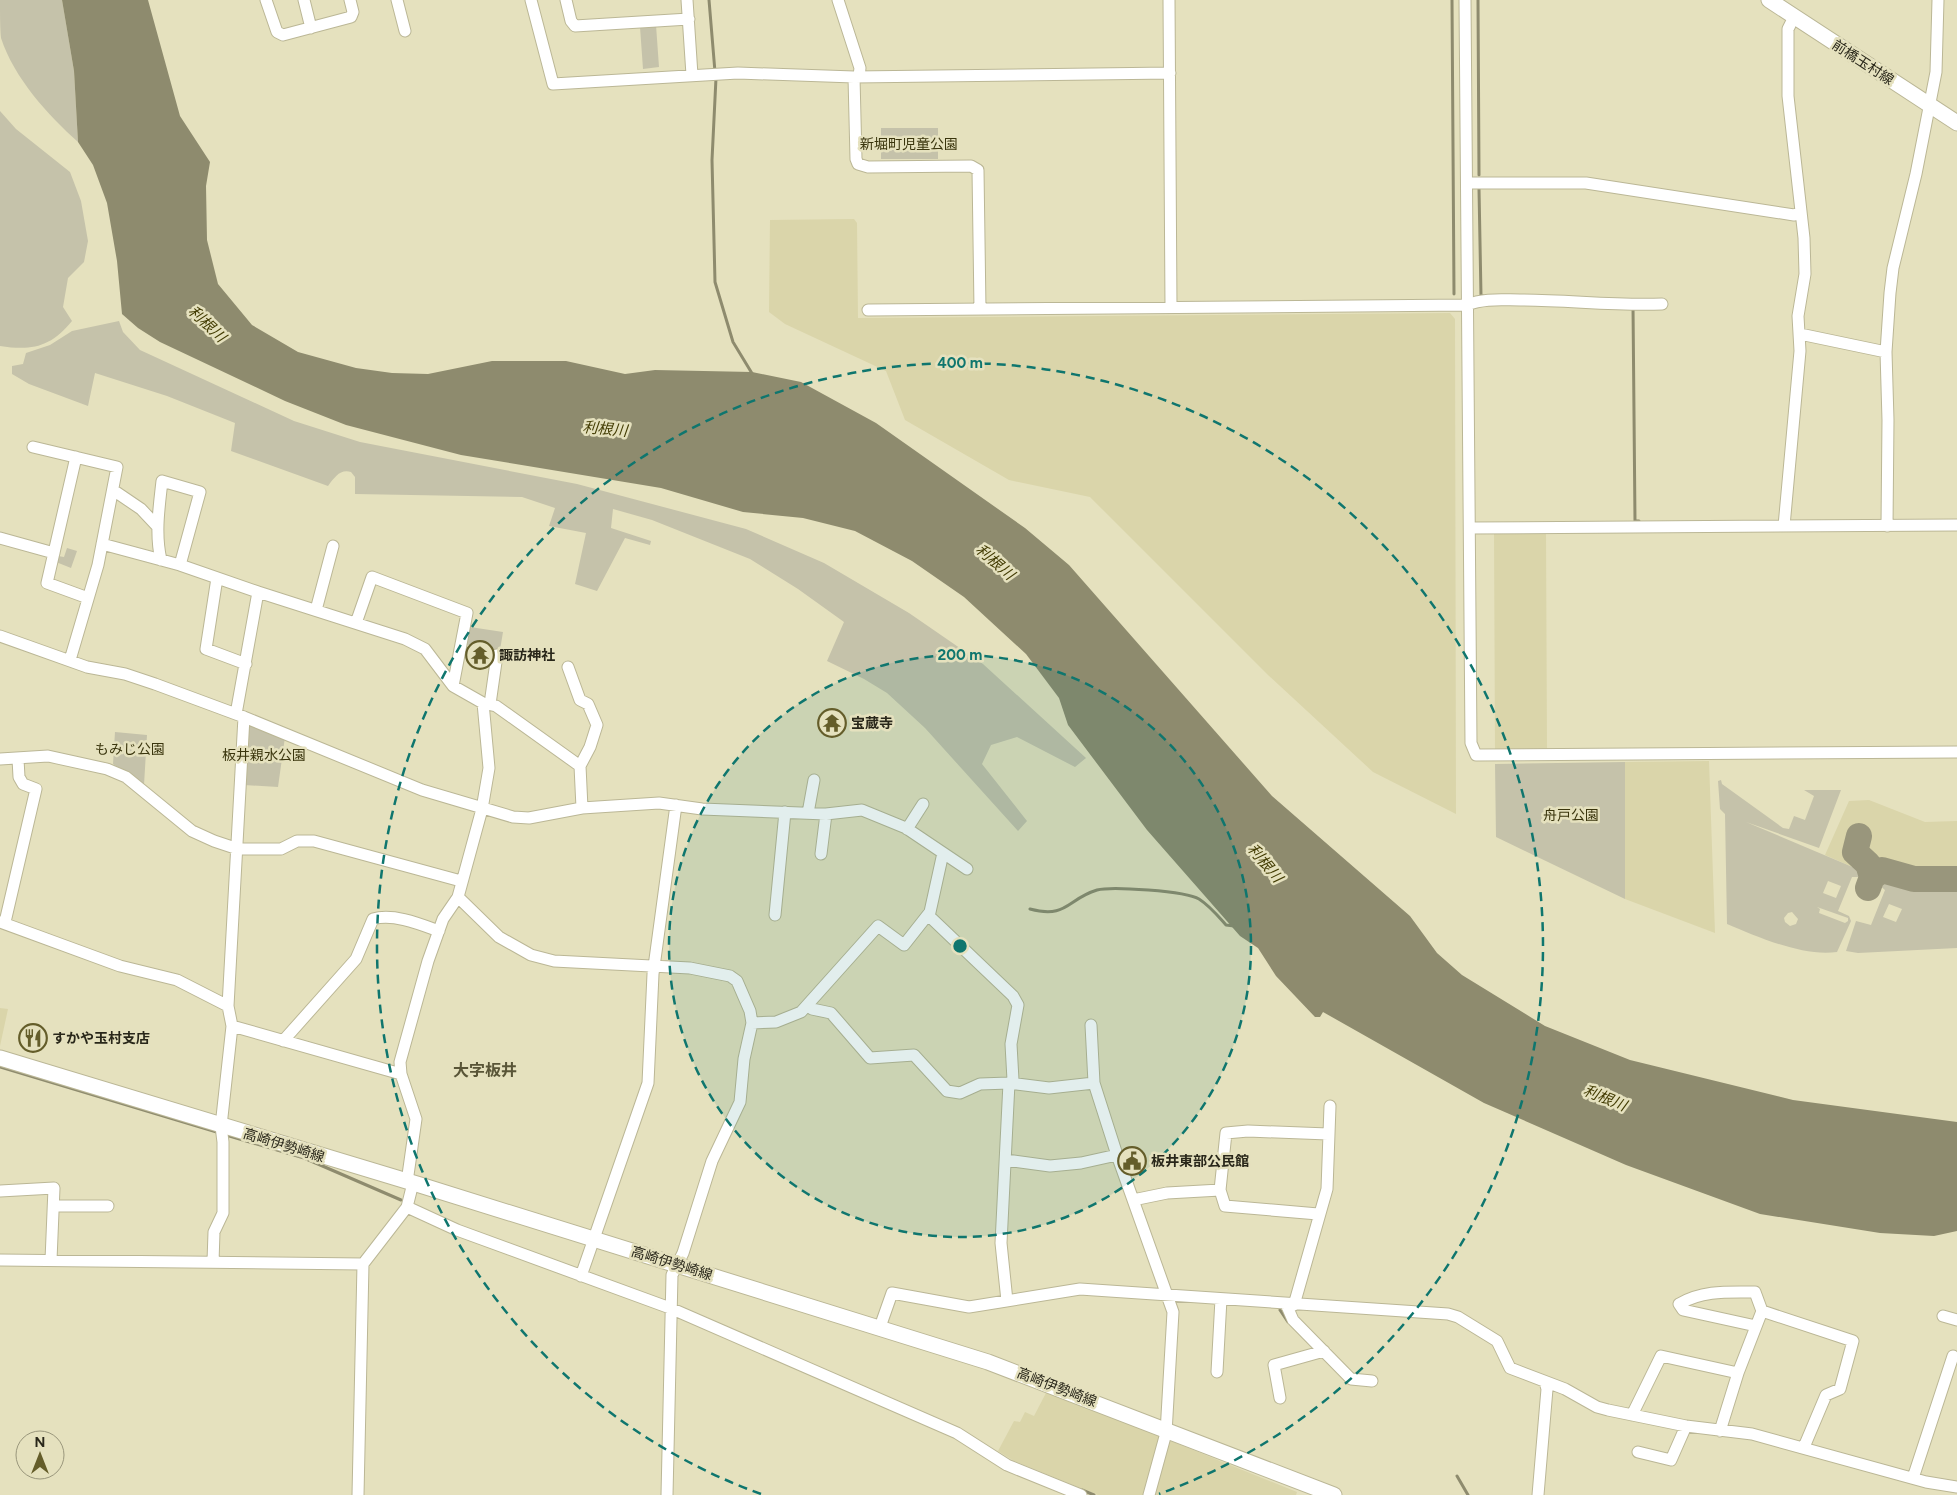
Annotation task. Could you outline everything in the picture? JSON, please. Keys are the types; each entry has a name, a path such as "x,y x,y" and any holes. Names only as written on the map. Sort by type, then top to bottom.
{"main road":[{"name":"前橋玉村線","path":"1775,2 1794,17 1957,123"},
{"name":"高崎伊勢崎線","path":"0,1058 677,1264 988,1362 1334,1495"}],"street":[{"path":"266,0 279,34 284,35 351,17 353,12 350,0"},
{"path":"304,0 311,28"},
{"path":"398,0 405,31"},
{"path":"532,0 553,84 698,74 857,76 1170,73"},
{"path":"566,0 571,21 575,26 689,19"},
{"path":"688,0 689,19 698,74"},
{"path":"838,0 860,68 857,76 856,159 858,164 868,167 971,166 978,170 980,309"},
{"path":"1169,0 1171,307"},
{"path":"1465,0 1471,743 1476,755 1957,752"},
{"path":"1887,526 1888,420 1886,352 1893,268 1916,174 1938,59 1938,0"},
{"path":"1784,526 1800,334 1798,316 1805,274 1804,238 1788,96 1788,29 1794,17"},
{"path":"1467,183 1586,183 1794,215 1800,213"},
{"path":"868,310 1467,305 1481,300 1566,300 1629,305 1662,304"},
{"path":"1800,334 1886,352"},
{"path":"33,447 117,467 102,544 70,660"},
{"path":"76,457 47,583 88,598"},
{"path":"161,560 157,544 157,526 162,481 200,492 180,565"},
{"path":"112,490 141,509 157,526"},
{"path":"1470,528 1957,525"},
{"path":"0,538 54,553"},
{"path":"102,544 180,565 258,592 405,638 425,649 453,686 487,704 496,706 580,766"},
{"path":"316,610 333,546"},
{"path":"356,623 372,577 467,613 453,686"},
{"path":"217,578 206,649 246,664"},
{"path":"213,1262 214,1232 222,1213 223,1142 221,1126 232,1026 228,1006 238,849 240,715 258,592"},
{"path":"0,636 70,660 156,684 240,715 422,790 513,817 529,818 582,808 660,803 702,809 826,814 862,810 907,829 967,869"},
{"path":"358,1495 363,1264 406,1206 416,1119 401,1074 402,1049 443,919 458,897 482,808 489,768 487,704 497,655"},
{"path":"568,667 580,700 588,704 596,724 590,747 580,766 582,808"},
{"path":"0,759 48,756 107,769 126,777 192,831 238,849 281,849 297,841 314,841 461,881"},
{"path":"18,759 19,777 23,784 36,789 2,922 61,946 70,945 120,966 176,980 228,1006"},
{"path":"808,813 814,780"},
{"path":"907,829 923,804"},
{"path":"581,1276 648,1083 654,966 676,805"},
{"path":"775,915 785,812"},
{"path":"821,854 826,814"},
{"path":"752,1023 776,1022 800,1012 878,926 904,945 928,915 943,853"},
{"path":"458,897 499,936 531,955 554,961 690,968 735,978 750,1011 752,1023 744,1059 740,1102 712,1160 683,1253 672,1275 667,1495"},
{"path":"928,915 1016,1000 1018,1010 1011,1044 1013,1080 1009,1083 1000,1243 1007,1301"},
{"path":"284,1041 356,960 372,919 378,917 405,920 439,931"},
{"path":"809,1004 812,1009 831,1013 870,1058 914,1055 947,1091 960,1093 980,1084 1009,1083 1049,1088 1094,1083"},
{"path":"1091,1025 1094,1083 1117,1155 1173,1312 1166,1429 1149,1495"},
{"path":"232,1026 401,1074"},
{"path":"1330,1106 1327,1189 1290,1305 1293,1320 1351,1379 1372,1381"},
{"path":"1318,1214 1226,1206 1220,1190 1226,1133 1248,1131 1328,1134"},
{"path":"1006,1160 1050,1166 1081,1163 1117,1155"},
{"path":"0,1190 54,1188 55,1206 51,1260"},
{"path":"1133,1200 1167,1193 1220,1190"},
{"path":"55,1206 108,1206"},
{"path":"406,1206 457,1230 670,1308 957,1433 1007,1465 1081,1495"},
{"path":"0,1260 363,1264"},
{"path":"880,1327 892,1293 960,1307 1080,1290 1290,1305 1419,1311 1453,1315 1497,1341 1510,1368 1565,1389 1597,1407 1686,1426 1752,1434 1913,1478 1957,1487"},
{"path":"1720,1430 1738,1373 1762,1311 1755,1292 1710,1293 1694,1296 1679,1304 1683,1310 1756,1326"},
{"path":"1217,1372 1221,1299"},
{"path":"1762,1311 1853,1341 1840,1389 1826,1396 1804,1447"},
{"path":"1943,1316 1957,1320"},
{"path":"1280,1398 1274,1365 1324,1351"},
{"path":"1632,1415 1661,1356 1738,1373"},
{"path":"1913,1478 1953,1356"},
{"path":"1538,1495 1546,1382"},
{"path":"1638,1452 1671,1460 1686,1426"}],"shaded area":[{"path":"854,219 857,223 858,318 1450,313 1455,319 1456,814 1373,772 1268,675 1090,497 1009,480 905,420 886,371 785,324 769,312 770,220"},
{"path":"1494,533 1546,533 1547,750 1495,750"},
{"path":"1709,761 1715,933 1625,899 1625,762"},
{"path":"1869,800 1925,822 1957,821 1957,890 1913,890 1883,879 1879,882 1863,876 1862,871 1825,855 1849,801"},
{"path":"0,1008 8,1009 0,1046"},
{"path":"1047,1391 1160,1435 1145,1495 1098,1495 1014,1461 998,1451 1014,1421 1020,1422 1025,1412 1034,1416"},
{"path":"1171,1441 1297,1492 1296,1495 1153,1495 1166,1443"}],"green space":[{"path":"0,0 62,0 74,71 78,142 44,108 14,67 1,38"},
{"path":"656,25 659,67 643,69 640,27"},
{"path":"0,111 16,129 70,172 81,201 88,241 84,262 68,278 63,307 72,321 56,337 48,342 31,347 0,346"},
{"name":"新堀町児童公園","path":"881,128 938,128 938,159 881,159"},
{"path":"119,321 123,332 140,350 294,421 360,442 577,484 746,529 824,563 909,613 983,664 1086,758 1075,767 1017,737 991,745 982,764 1027,821 1018,831 925,728 887,693 864,679 827,661 844,622 798,589 750,559 652,520 613,509 611,528 651,541 650,545 625,538 597,591 575,584 586,533 549,526 555,508 522,497 355,494 355,477 351,472 341,473 328,486 231,451 235,423 167,396 95,373 88,406 29,384 12,374 12,366 23,364 26,353 50,345 72,331"},
{"path":"67,548 77,551 71,568 56,562 58,556 64,557"},
{"path":"470,627 503,632 500,650 467,645"},
{"name":"板井親水公園","path":"250,725 285,737 278,787 244,785 246,726"},
{"name":"もみじ公園","path":"115,732 147,735 144,785 113,764"},
{"name":"舟戸公園","path":"1625,762 1625,899 1496,837 1495,764"},
{"path":"1721,780 1722,784 1783,828 1789,829 1794,816 1805,820 1814,796 1804,790 1841,790 1819,848 1746,822 1862,871 1862,877 1852,877 1838,911 1849,916 1851,921 1837,952 1810,952 1795,949 1766,940 1727,924 1725,814 1720,809 1718,781","holes":["1828,881 1841,886 1836,898 1823,893","1817,907 1848,918 1848,921 1845,923 1819,913 1820,909","1792,912 1798,919 1796,924 1790,926 1785,922 1784,918 1788,913"]},
{"path":"1882,879 1913,890 1957,890 1957,948 1858,953 1846,951 1856,921 1871,925 1885,890 1879,885","holes":["1889,904 1902,909 1896,922 1883,917"]}],"water":[{"name":"利根川","path":"62,0 148,0 180,116 210,162 206,186 207,240 218,284 252,325 298,352 356,368 392,373 428,374 492,361 566,361 625,374 655,370 752,372 801,382 876,423 1025,528 1069,565 1272,796 1410,916 1437,953 1462,975 1545,1026 1630,1060 1793,1100 1957,1122 1957,1231 1934,1236 1880,1233 1760,1214 1626,1165 1484,1103 1323,1012 1320,1017 1315,1017 1276,976 1258,948 1240,936 1147,830 1068,725 1059,698 1026,654 964,597 912,561 855,531 803,518 743,512 661,488 461,455 346,425 285,401 160,342 138,328 122,314 117,261 107,203 93,165 78,142 74,71"}],"waterway":[{"path":"709,0 715,72"},
{"path":"1452,0 1454,294"},
{"path":"1478,0 1479,175"},
{"path":"716,78 712,160 715,282 733,342 753,375"},
{"path":"1479,189 1481,296 1483,296"},
{"path":"1633,306 1635,521 1639,521"},
{"path":"1030,909 1052,912 1060,910 1079,898 1097,890 1148,890 1180,894 1199,899 1226,925 1234,926"},
{"path":"0,1067 220,1133"},
{"path":"226,1135 304,1158 401,1200"},
{"path":"1280,1310 1288,1322"},
{"path":"1457,1476 1468,1495"},
{"path":"1082,1490 1094,1495"}],"taxiway":[{"path":"1859,836 1855,852 1868,864 1872,877"},
{"path":"1868,888 1872,877 1882,870 1914,879 1957,879"}],"place":[{"name":"諏訪神社","path":"480,655"},
{"name":"宝蔵寺","path":"832,723"},
{"name":"すかや玉村支店","path":"33,1038"},
{"name":"板井東部公民館","path":"1132,1161"}],"district":[{"name":"大字板井","path":"485,1070"}]}
